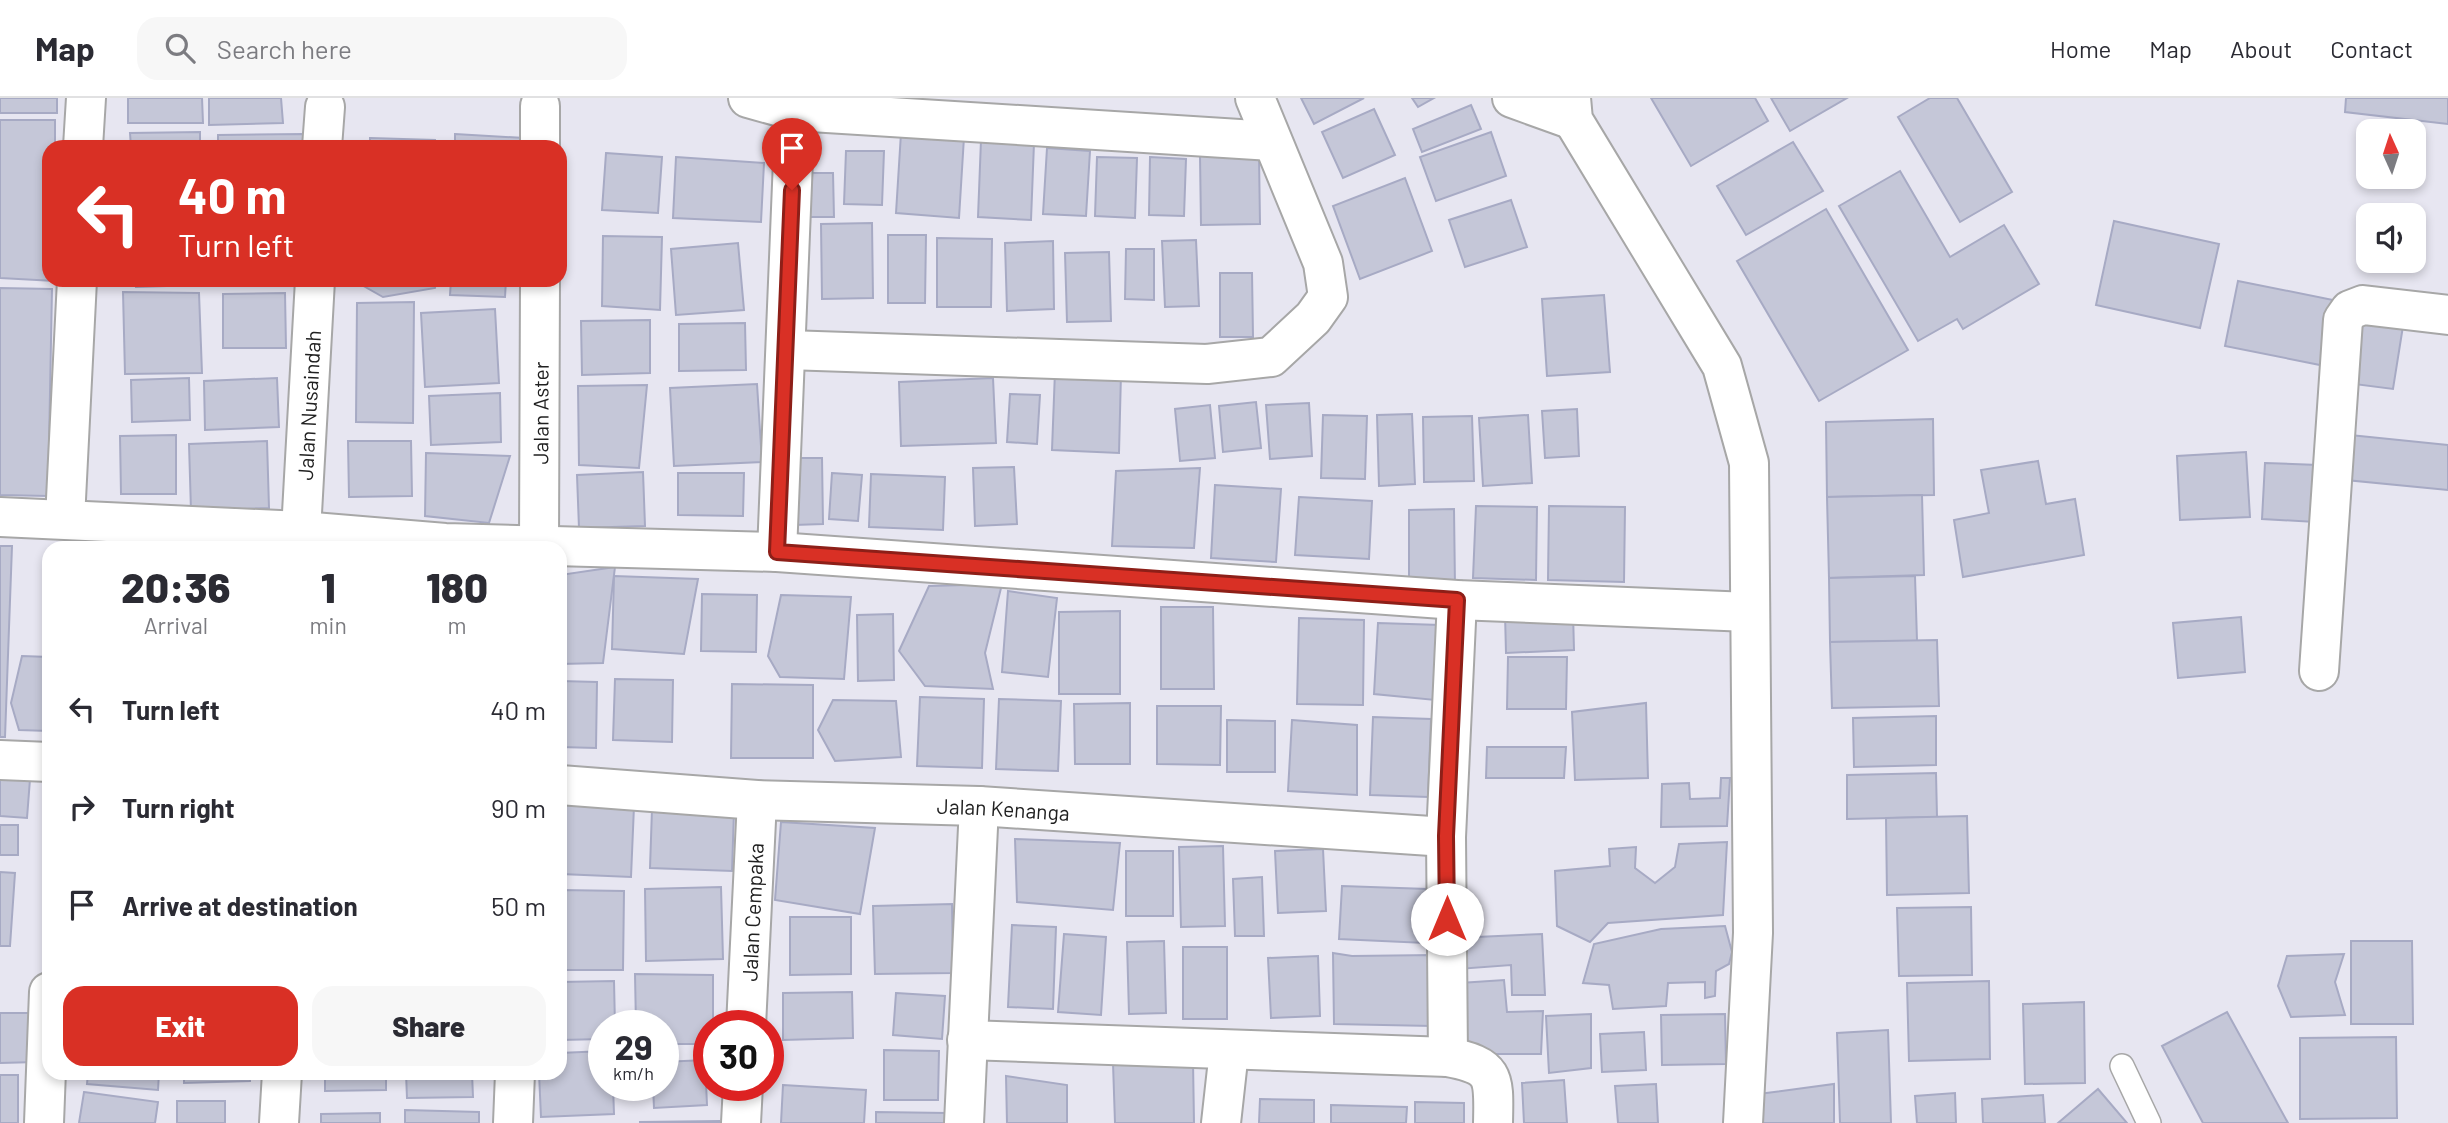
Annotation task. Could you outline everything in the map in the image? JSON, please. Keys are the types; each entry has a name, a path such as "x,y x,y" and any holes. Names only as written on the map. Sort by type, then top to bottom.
{"street":[{"path":"83,140 86,98"},
{"path":"748,98 795,111 1272,141"},
{"path":"787,350 1207,364 1271,357 1313,318 1328,297 1323,263 1255,98"},
{"path":"1512,98 1572,109 1722,366 1749,463 1753,933 1743,1123"},
{"path":"540,106 540,140"},
{"path":"323,140 325,107"},
{"path":"777,552 795,111"},
{"path":"65,519 76,287"},
{"name":"Jalan Nusaindah","path":"301,531 314,287"},
{"name":"Jalan Aster","path":"539,541 540,287"},
{"path":"2319,671 2343,320 2350,310 2363,305 2448,316"},
{"path":"0,517 301,531 364,541"},
{"path":"567,547 777,552 1457,600 1749,612"},
{"path":"1447,1057 1446,836 1457,600"},
{"path":"0,760 42,762"},
{"name":"Jalan Kenanga","path":"567,786 758,800 979,806 1446,836"},
{"name":"Jalan Cempaka","path":"747,1010 758,800"},
{"path":"964,1123 979,806"},
{"path":"967,1040 1447,1057 1474,1062 1487,1070 1494,1085 1493,1123"},
{"path":"1221,1123 1229,1051"},
{"path":"44,1123 46,1080"},
{"path":"279,1123 282,1080"},
{"path":"513,1123 515,1080"},
{"path":"741,1123 742,1101"}],"lane":[{"path":"2122,1066 2149,1123"}],"building":[{"path":"0,98 57,98 57,113 0,113"},
{"path":"128,98 202,98 203,123 128,123"},
{"path":"209,98 281,98 283,123 209,125"},
{"path":"1301,98 1364,98 1314,124"},
{"path":"1412,98 1434,98 1418,107"},
{"path":"1651,98 1755,98 1768,121 1691,166"},
{"path":"1771,98 1847,98 1790,131"},
{"path":"1930,98 1957,98 2012,192 1960,222 1898,117"},
{"path":"2346,98 2448,98 2448,124 2426,121 2426,119 2345,112"},
{"path":"1471,105 1481,129 1422,152 1413,129"},
{"path":"1374,109 1395,155 1343,178 1322,132"},
{"path":"0,120 55,120 55,140 42,140 42,280 0,278"},
{"path":"200,132 200,140 130,140 130,133"},
{"path":"1491,132 1506,176 1436,201 1420,157"},
{"path":"901,133 964,137 959,218 896,213"},
{"path":"303,134 303,140 218,140 218,135"},
{"path":"455,134 524,138 524,140 455,140"},
{"path":"370,138 435,140 370,140"},
{"path":"981,140 1034,143 1031,220 978,217"},
{"path":"1793,142 1823,191 1746,235 1717,186"},
{"path":"1047,148 1090,151 1086,216 1043,214"},
{"path":"846,151 884,151 882,205 844,204"},
{"path":"606,153 662,157 658,213 602,210"},
{"path":"1259,155 1260,224 1201,225 1200,156"},
{"path":"676,157 764,163 761,222 673,218"},
{"path":"1097,157 1137,158 1135,218 1095,216"},
{"path":"1150,157 1186,159 1184,216 1149,215"},
{"path":"1900,171 1950,257 2004,225 2039,284 1963,329 1957,319 1918,341 1839,206"},
{"path":"807,173 833,173 834,217 808,217"},
{"path":"1405,178 1432,251 1360,279 1333,206"},
{"path":"1511,200 1527,247 1465,267 1449,220"},
{"path":"1826,209 1908,350 1819,401 1737,261"},
{"path":"2114,221 2219,244 2200,328 2096,305"},
{"path":"872,223 873,298 822,299 821,224"},
{"path":"888,235 926,235 925,303 888,303"},
{"path":"603,236 662,237 660,310 602,306"},
{"path":"937,238 992,239 991,307 937,307"},
{"path":"1196,240 1199,306 1165,307 1162,241"},
{"path":"1053,241 1054,309 1007,311 1005,243"},
{"path":"738,243 744,310 676,315 671,249"},
{"path":"1126,249 1154,249 1154,300 1125,299"},
{"path":"1109,252 1111,321 1067,322 1065,253"},
{"path":"1220,273 1252,273 1253,337 1220,337"},
{"path":"2238,281 2333,300 2320,365 2225,346"},
{"path":"365,287 435,287 435,288 383,297"},
{"path":"451,287 506,287 505,297 450,295"},
{"path":"0,288 52,289 48,496 0,495"},
{"path":"123,292 199,293 202,373 125,374"},
{"path":"285,293 286,348 223,348 223,294"},
{"path":"1604,295 1610,372 1547,376 1542,299"},
{"path":"414,302 413,423 356,422 357,303"},
{"path":"495,309 499,383 425,387 421,313"},
{"path":"650,320 650,373 582,375 581,321"},
{"path":"2363,321 2403,326 2393,389 2354,384"},
{"path":"745,323 746,370 679,371 679,324"},
{"path":"1055,371 1121,373 1119,453 1052,450"},
{"path":"189,378 190,420 132,422 131,380"},
{"path":"277,378 279,427 205,430 204,381"},
{"path":"993,378 996,443 901,446 899,382"},
{"path":"757,384 762,462 674,466 670,388"},
{"path":"647,385 639,468 579,465 578,386"},
{"path":"500,393 501,442 431,445 429,396"},
{"path":"1010,394 1040,395 1037,444 1007,442"},
{"path":"1256,402 1261,448 1223,452 1219,406"},
{"path":"1309,403 1312,456 1270,459 1266,405"},
{"path":"1210,405 1215,458 1180,461 1175,409"},
{"path":"1577,409 1579,456 1545,458 1542,411"},
{"path":"1412,414 1415,484 1379,486 1377,415"},
{"path":"1323,415 1367,416 1365,479 1321,478"},
{"path":"1528,415 1532,483 1483,486 1479,418"},
{"path":"1472,416 1474,481 1424,482 1423,417"},
{"path":"1933,419 1934,495 1827,497 1826,422"},
{"path":"176,435 176,494 121,494 120,436"},
{"path":"2350,435 2448,445 2448,490 2346,480"},
{"path":"267,441 269,508 191,511 189,444"},
{"path":"348,441 411,441 412,496 349,497"},
{"path":"2246,452 2250,517 2180,520 2177,456"},
{"path":"426,453 510,456 489,523 425,516"},
{"path":"794,458 822,458 823,524 794,525"},
{"path":"2038,461 2046,504 2075,499 2084,555 1963,577 1954,520 1989,513 1981,470"},
{"path":"2265,463 2318,465 2315,522 2262,519"},
{"path":"1014,467 1017,524 975,526 973,468"},
{"path":"1200,468 1194,548 1112,546 1116,471"},
{"path":"643,472 645,526 579,528 577,475"},
{"path":"678,473 744,473 743,516 678,515"},
{"path":"832,473 862,475 858,521 829,519"},
{"path":"871,474 945,477 943,530 869,527"},
{"path":"1215,485 1281,489 1276,562 1211,558"},
{"path":"1922,495 1924,575 1829,578 1827,497"},
{"path":"1299,497 1372,501 1369,559 1295,555"},
{"path":"1476,506 1537,507 1536,580 1473,578"},
{"path":"1549,506 1625,507 1624,582 1548,580"},
{"path":"1454,509 1455,587 1409,587 1409,510"},
{"path":"0,546 12,546 5,737 0,737"},
{"path":"615,567 603,663 567,664 567,574"},
{"path":"614,576 698,579 684,654 612,649"},
{"path":"1915,576 1917,641 1830,642 1829,578"},
{"path":"1002,584 985,653 993,689 925,686 899,651 929,586"},
{"path":"1008,591 1057,598 1048,677 1002,672"},
{"path":"702,594 757,595 756,652 701,651"},
{"path":"781,595 851,597 844,679 780,677 768,656"},
{"path":"1161,607 1213,607 1214,689 1161,689"},
{"path":"1120,611 1120,694 1059,694 1059,612"},
{"path":"1573,612 1574,650 1506,653 1505,614"},
{"path":"893,614 894,680 858,681 857,615"},
{"path":"2241,617 2245,672 2178,678 2173,623"},
{"path":"1299,618 1364,620 1363,705 1297,704"},
{"path":"1378,623 1440,625 1435,700 1374,694"},
{"path":"1937,640 1939,706 1832,708 1830,642"},
{"path":"22,656 42,657 42,731 19,730 11,703"},
{"path":"1508,657 1567,657 1566,709 1507,709"},
{"path":"615,679 673,680 672,742 613,740"},
{"path":"567,681 597,682 596,748 567,747"},
{"path":"732,684 813,685 813,758 731,758"},
{"path":"920,697 984,699 982,768 917,766"},
{"path":"999,699 1061,701 1058,771 996,769"},
{"path":"833,700 896,701 901,757 835,761 818,730"},
{"path":"1130,703 1130,764 1075,764 1074,704"},
{"path":"1646,703 1648,778 1575,780 1572,712"},
{"path":"1157,706 1221,706 1220,765 1157,764"},
{"path":"1936,716 1936,765 1854,767 1853,718"},
{"path":"1373,717 1431,719 1428,797 1370,795"},
{"path":"1227,720 1275,721 1275,772 1227,772"},
{"path":"1292,720 1357,725 1357,795 1288,791"},
{"path":"1487,747 1566,747 1564,778 1486,778"},
{"path":"1936,773 1937,817 1847,819 1847,775"},
{"path":"0,777 30,779 27,818 0,816"},
{"path":"1721,778 1730,778 1727,826 1661,827 1662,784 1689,783 1690,799 1720,798"},
{"path":"567,803 634,806 631,877 567,874"},
{"path":"652,809 734,811 732,871 650,868"},
{"path":"1967,816 1969,893 1887,895 1886,818"},
{"path":"781,822 875,828 860,914 775,900"},
{"path":"0,825 18,825 18,855 0,855"},
{"path":"1015,839 1120,843 1113,910 1017,902"},
{"path":"1727,842 1723,915 1608,923 1590,942 1557,926 1555,871 1610,866 1609,849 1636,847 1635,868 1655,883 1675,867 1679,844"},
{"path":"1223,846 1225,926 1181,927 1179,847"},
{"path":"1323,849 1326,911 1278,913 1275,851"},
{"path":"1126,851 1173,851 1173,916 1126,916"},
{"path":"0,872 15,873 10,946 0,946"},
{"path":"1262,877 1264,936 1235,936 1233,879"},
{"path":"1342,886 1427,889 1425,943 1339,939"},
{"path":"721,887 723,959 646,961 645,889"},
{"path":"567,890 624,891 623,970 567,970"},
{"path":"952,904 953,973 875,974 873,906"},
{"path":"1971,907 1972,975 1899,976 1897,908"},
{"path":"790,917 851,917 851,974 790,975"},
{"path":"1012,925 1056,927 1053,1009 1008,1007"},
{"path":"1725,926 1732,952 1729,964 1716,971 1715,996 1705,998 1705,982 1668,983 1666,1006 1613,1009 1609,985 1583,983 1594,944 1661,929"},
{"path":"1064,934 1106,937 1101,1015 1058,1012"},
{"path":"1542,934 1545,995 1512,995 1511,965 1458,969 1455,938"},
{"path":"1164,941 1166,1013 1129,1014 1127,942"},
{"path":"2351,941 2412,941 2413,1024 2351,1024"},
{"path":"1183,947 1227,947 1227,1019 1183,1019"},
{"path":"1333,953 1352,956 1434,955 1432,1026 1334,1024"},
{"path":"2344,954 2335,982 2345,1015 2291,1017 2278,986 2287,956"},
{"path":"1318,956 1320,1016 1271,1018 1268,958"},
{"path":"635,974 713,975 713,1010 693,1010 693,1044 679,1044 679,1010 636,1010"},
{"path":"1504,980 1507,1012 1543,1011 1541,1054 1460,1054 1460,983"},
{"path":"614,981 615,1010 588,1010 588,1039 567,1040 567,982"},
{"path":"1989,981 1990,1059 1909,1061 1907,983"},
{"path":"852,992 853,1038 784,1040 783,993"},
{"path":"896,993 945,996 942,1039 893,1035"},
{"path":"2084,1002 2085,1083 2025,1084 2023,1004"},
{"path":"2227,1012 2288,1123 2203,1123 2162,1046"},
{"path":"0,1013 35,1013 36,1062 0,1063"},
{"path":"1591,1014 1591,1068 1549,1073 1546,1016"},
{"path":"1725,1014 1726,1064 1662,1065 1661,1015"},
{"path":"1888,1030 1891,1123 1840,1123 1837,1033"},
{"path":"1644,1032 1646,1070 1602,1072 1600,1034"},
{"path":"2396,1037 2397,1118 2300,1119 2300,1038"},
{"path":"884,1050 939,1051 938,1100 884,1100"},
{"path":"588,1052 588,1101 614,1101 614,1114 541,1117 539,1080 567,1080 567,1053"},
{"path":"679,1061 693,1061 693,1101 707,1101 707,1105 654,1108 654,1101 679,1101"},
{"path":"1193,1061 1194,1123 1115,1123 1113,1063"},
{"path":"0,1075 18,1075 18,1123 0,1123"},
{"path":"1006,1076 1067,1085 1067,1123 1007,1123"},
{"path":"87,1080 159,1080 158,1090 87,1084"},
{"path":"184,1080 250,1080 250,1081 184,1083"},
{"path":"325,1080 386,1080 386,1090 325,1091"},
{"path":"406,1080 472,1080 473,1097 407,1098"},
{"path":"1564,1080 1567,1123 1524,1123 1522,1083"},
{"path":"1656,1084 1658,1123 1618,1123 1615,1086"},
{"path":"1834,1084 1834,1123 1751,1123 1751,1095"},
{"path":"784,1085 866,1090 864,1123 781,1123"},
{"path":"2098,1089 2127,1123 2058,1123"},
{"path":"84,1092 158,1102 155,1123 79,1123"},
{"path":"1955,1093 1956,1123 1917,1123 1915,1096"},
{"path":"2043,1095 2045,1123 1983,1123 1982,1099"},
{"path":"1260,1099 1314,1100 1314,1123 1259,1123"},
{"path":"177,1101 225,1101 225,1123 177,1123"},
{"path":"1415,1102 1464,1103 1464,1123 1415,1123"},
{"path":"1331,1105 1407,1107 1406,1123 1331,1123"},
{"path":"405,1110 479,1112 479,1123 405,1123"},
{"path":"876,1112 947,1113 947,1123 876,1123"},
{"path":"380,1113 380,1123 321,1123 321,1114"},
{"path":"719,1121 719,1123 639,1122"}],"route":[{"path":"792,190 777,552 1457,600 1446,836 1447,919"}]}
